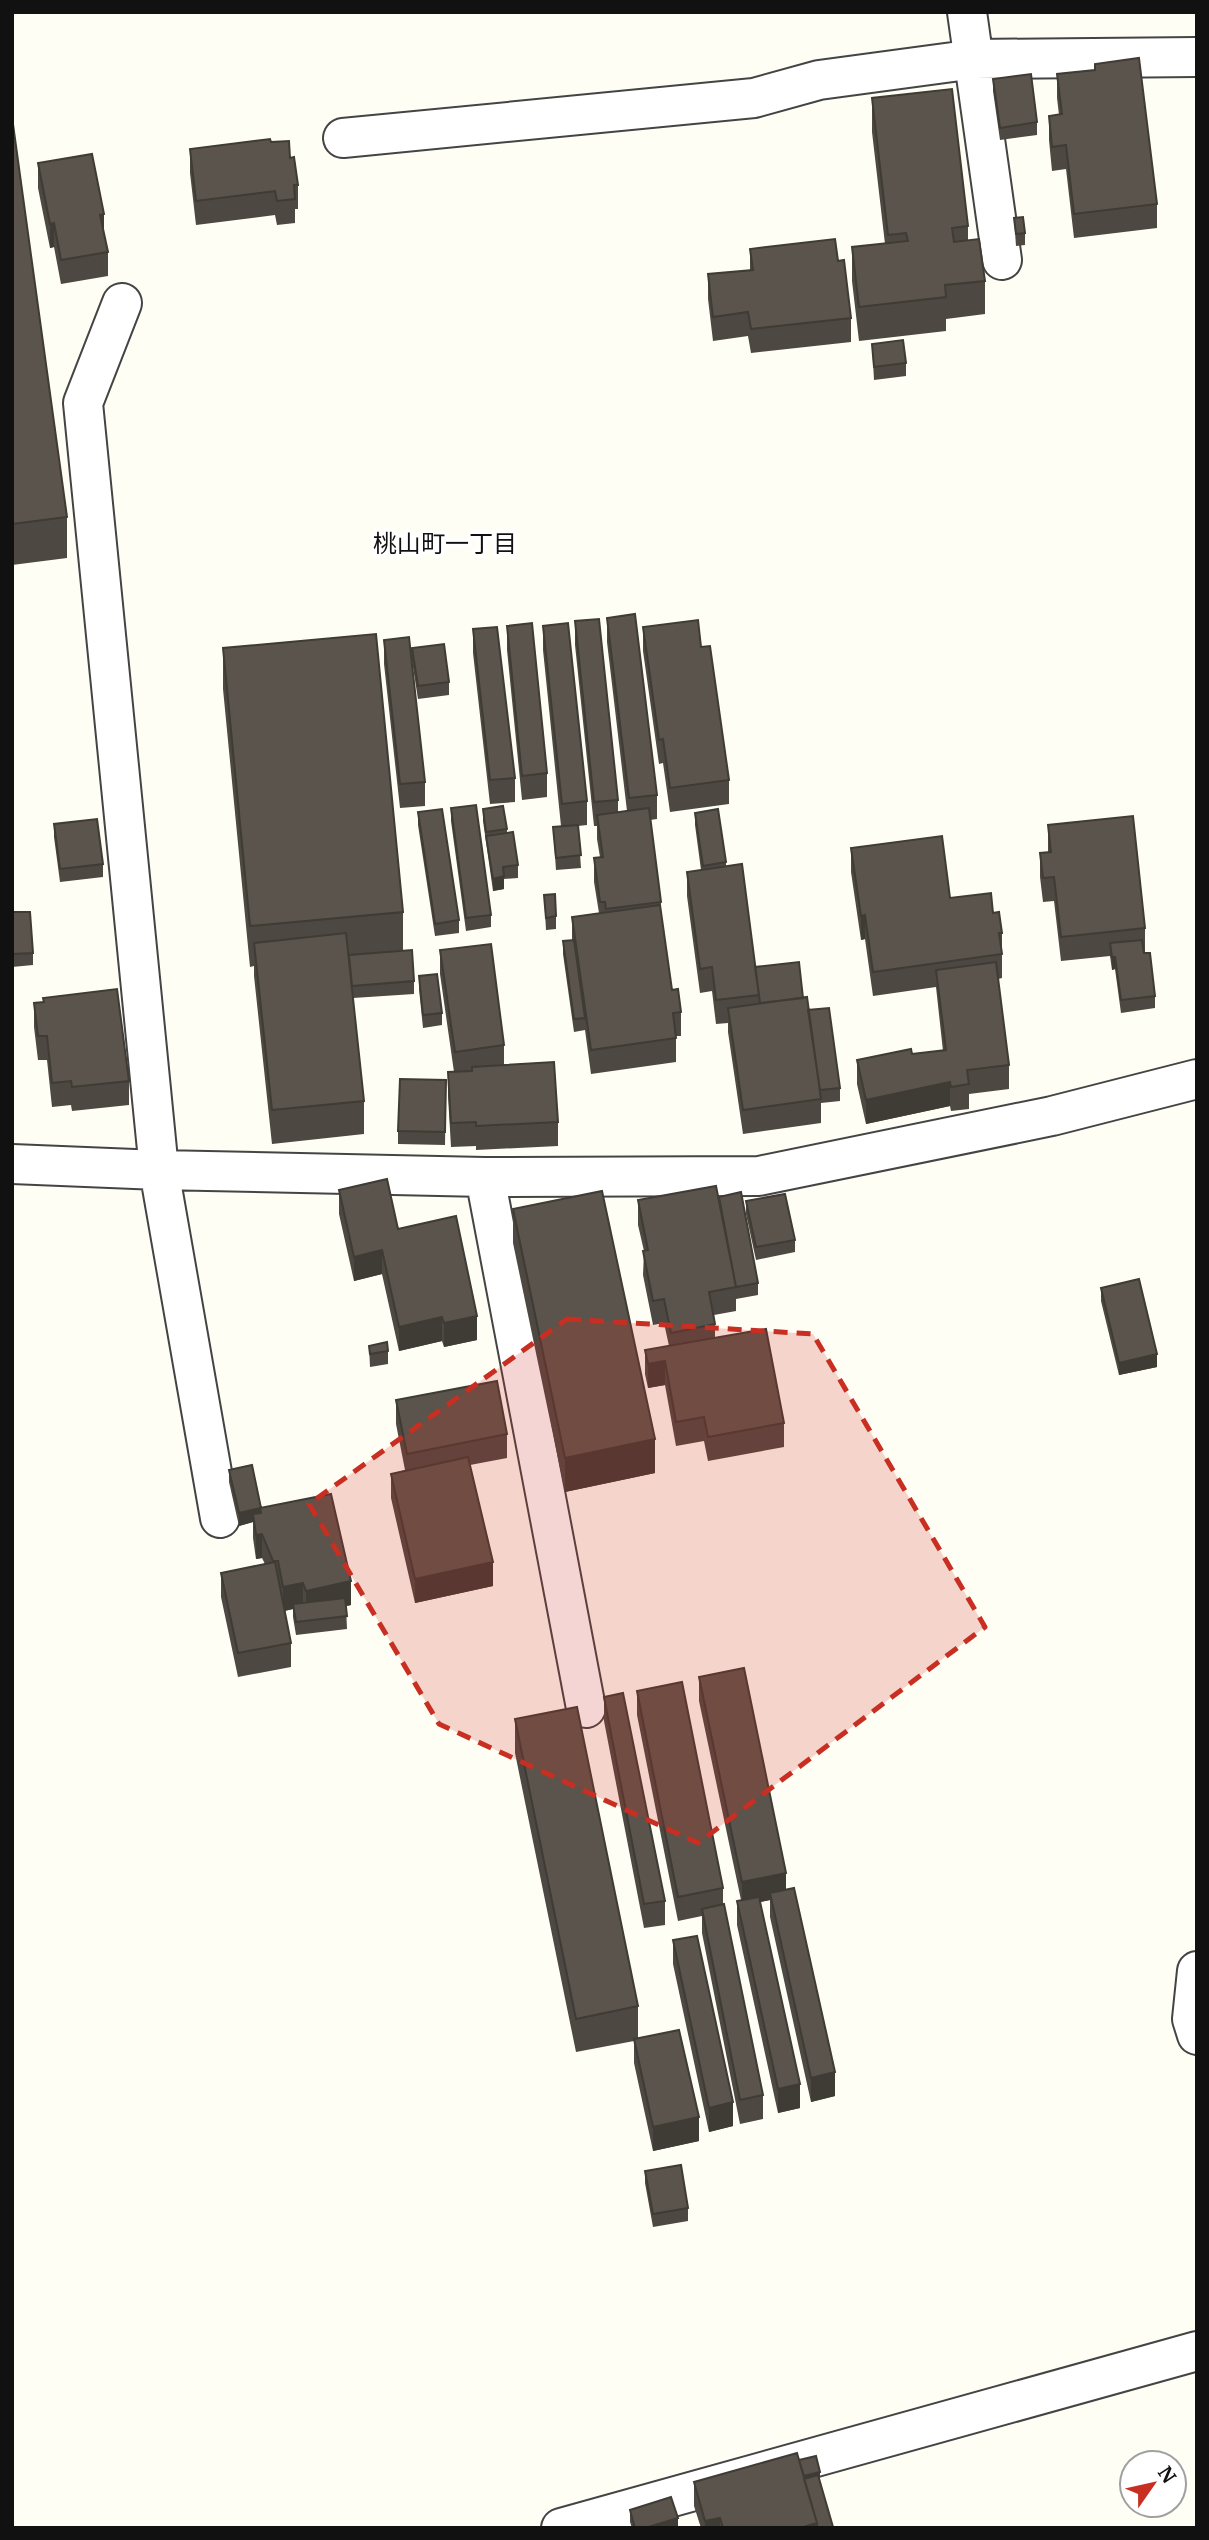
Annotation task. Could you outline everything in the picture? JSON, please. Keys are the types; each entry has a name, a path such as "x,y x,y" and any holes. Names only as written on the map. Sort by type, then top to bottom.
{"street":[{"path":"967,12 1002,260"},
{"path":"343,138 754,98 819,80 975,59 1197,57"},
{"path":"122,303 83,403 159,1170 220,1518"},
{"path":"12,1164 485,1177 759,1176 1052,1116 1197,1079"},
{"path":"485,1177 586,1707"},
{"path":"1197,1971 1192,2019 1197,2035"},
{"path":"561,2528 611,2521 1197,2351"}],"highlighted area":[{"path":"567,1319 813,1334 985,1627 698,1843 439,1724 309,1504"}],"building":[{"path":"1139,58 1157,204 1074,214 1066,145 1052,147 1049,116 1062,114 1057,74 1095,70 1095,64"},
{"path":"1031,74 1037,122 1000,128 993,79"},
{"path":"952,89 968,226 952,228 954,242 979,239 985,281 945,285 946,297 859,307 852,247 908,241 906,233 888,235 872,98"},
{"path":"12,117 67,517 12,524"},
{"path":"270,139 271,142 289,141 290,158 294,157 298,185 294,185 295,199 277,201 275,191 196,201 190,149"},
{"path":"92,154 104,214 100,215 108,252 61,260 54,223 50,224 38,163"},
{"path":"1023,217 1025,233 1016,234 1014,218"},
{"path":"835,239 838,261 844,260 851,318 751,329 748,312 713,317 708,274 753,270 750,249"},
{"path":"903,340 906,363 874,367 872,344"},
{"path":"635,614 657,795 629,798 607,618"},
{"path":"599,619 618,800 594,802 575,621"},
{"path":"698,620 701,647 710,646 729,780 670,788 663,739 659,740 643,627"},
{"path":"532,623 547,773 522,776 507,626"},
{"path":"568,623 587,801 562,804 543,626"},
{"path":"497,627 515,778 490,780 473,629"},
{"path":"376,634 403,912 250,926 223,648"},
{"path":"409,637 425,782 400,784 384,640"},
{"path":"444,644 449,682 418,686 412,648"},
{"path":"476,805 491,915 466,918 451,808"},
{"path":"503,806 507,829 486,832 483,809"},
{"path":"649,808 661,902 606,909 605,902 600,902 594,858 603,857 597,815"},
{"path":"442,809 459,920 435,924 418,812"},
{"path":"718,809 726,862 703,866 695,813"},
{"path":"1133,816 1145,928 1061,937 1054,877 1043,878 1040,853 1051,852 1048,825"},
{"path":"97,819 103,864 60,869 54,824"},
{"path":"578,825 581,855 556,858 553,827"},
{"path":"513,832 518,865 503,867 504,876 493,879 486,836"},
{"path":"942,836 950,898 991,893 993,913 999,912 1002,954 873,972 851,848"},
{"path":"742,864 759,995 716,1000 712,967 700,969 687,872"},
{"path":"555,894 556,916 546,918 544,895"},
{"path":"660,905 672,990 678,989 681,1012 673,1013 676,1038 591,1050 572,917"},
{"path":"12,912 30,912 33,953 12,954"},
{"path":"346,933 364,1101 272,1110 254,943"},
{"path":"574,940 585,1018 574,1019 563,941"},
{"path":"1142,940 1144,953 1150,953 1155,996 1121,1000 1115,957 1112,957 1110,943"},
{"path":"491,944 504,1045 455,1052 440,950"},
{"path":"412,950 414,981 352,986 349,955"},
{"path":"799,962 803,998 760,1003 755,967"},
{"path":"996,962 1009,1065 967,1070 969,1084 951,1087 950,1082 866,1100 857,1060 911,1049 912,1054 946,1050 936,970"},
{"path":"437,974 442,1013 423,1015 419,976"},
{"path":"117,989 129,1081 72,1087 71,1081 52,1083 47,1036 38,1036 34,1003 44,1002 43,998"},
{"path":"807,997 821,1099 743,1110 728,1008"},
{"path":"829,1008 840,1088 820,1090 808,1010"},
{"path":"554,1062 558,1122 476,1126 476,1122 451,1123 448,1072 472,1071 472,1067"},
{"path":"400,1079 446,1080 445,1132 398,1131"},
{"path":"387,1179 398,1229 456,1216 477,1316 444,1323 442,1317 399,1327 382,1250 354,1257 339,1190"},
{"path":"716,1186 736,1287 709,1292 715,1324 671,1333 664,1299 653,1301 643,1251 648,1250 638,1200"},
{"path":"602,1191 655,1439 565,1458 513,1209"},
{"path":"741,1192 758,1283 736,1287 719,1197"},
{"path":"785,1194 795,1240 756,1247 746,1201"},
{"path":"1139,1279 1157,1354 1119,1363 1101,1288"},
{"path":"766,1329 784,1423 708,1437 704,1417 676,1422 665,1361 648,1364 645,1350"},
{"path":"387,1342 388,1351 370,1354 369,1346"},
{"path":"497,1381 507,1434 407,1454 396,1400"},
{"path":"468,1457 493,1562 415,1579 391,1474"},
{"path":"252,1465 261,1508 239,1513 229,1470"},
{"path":"331,1494 351,1581 306,1591 303,1583 283,1587 278,1561 273,1561 262,1534 256,1535 253,1514 261,1513 260,1508"},
{"path":"275,1562 291,1643 238,1653 221,1573"},
{"path":"345,1598 347,1616 296,1622 293,1604"},
{"path":"744,1668 786,1873 742,1882 699,1677"},
{"path":"682,1682 723,1888 678,1897 637,1691"},
{"path":"623,1693 665,1901 644,1904 604,1697"},
{"path":"577,1707 638,2006 576,2019 515,1719"},
{"path":"794,1888 835,2072 811,2078 770,1893"},
{"path":"759,1897 800,2084 778,2089 737,1901"},
{"path":"724,1904 763,2095 740,2100 702,1909"},
{"path":"697,1936 733,2102 709,2108 673,1940"},
{"path":"679,2030 699,2117 653,2127 634,2039"},
{"path":"681,2165 688,2208 653,2214 645,2171"},
{"path":"797,2453 817,2523 800,2528 723,2528 720,2518 705,2521 694,2482"},
{"path":"816,2456 820,2472 804,2476 799,2460"},
{"path":"818,2475 833,2527 831,2528 817,2528 804,2479"},
{"path":"671,2497 678,2518 645,2528 635,2528 630,2510"}],"district":[{"name":"桃山町一丁目","path":"445,543"}]}
